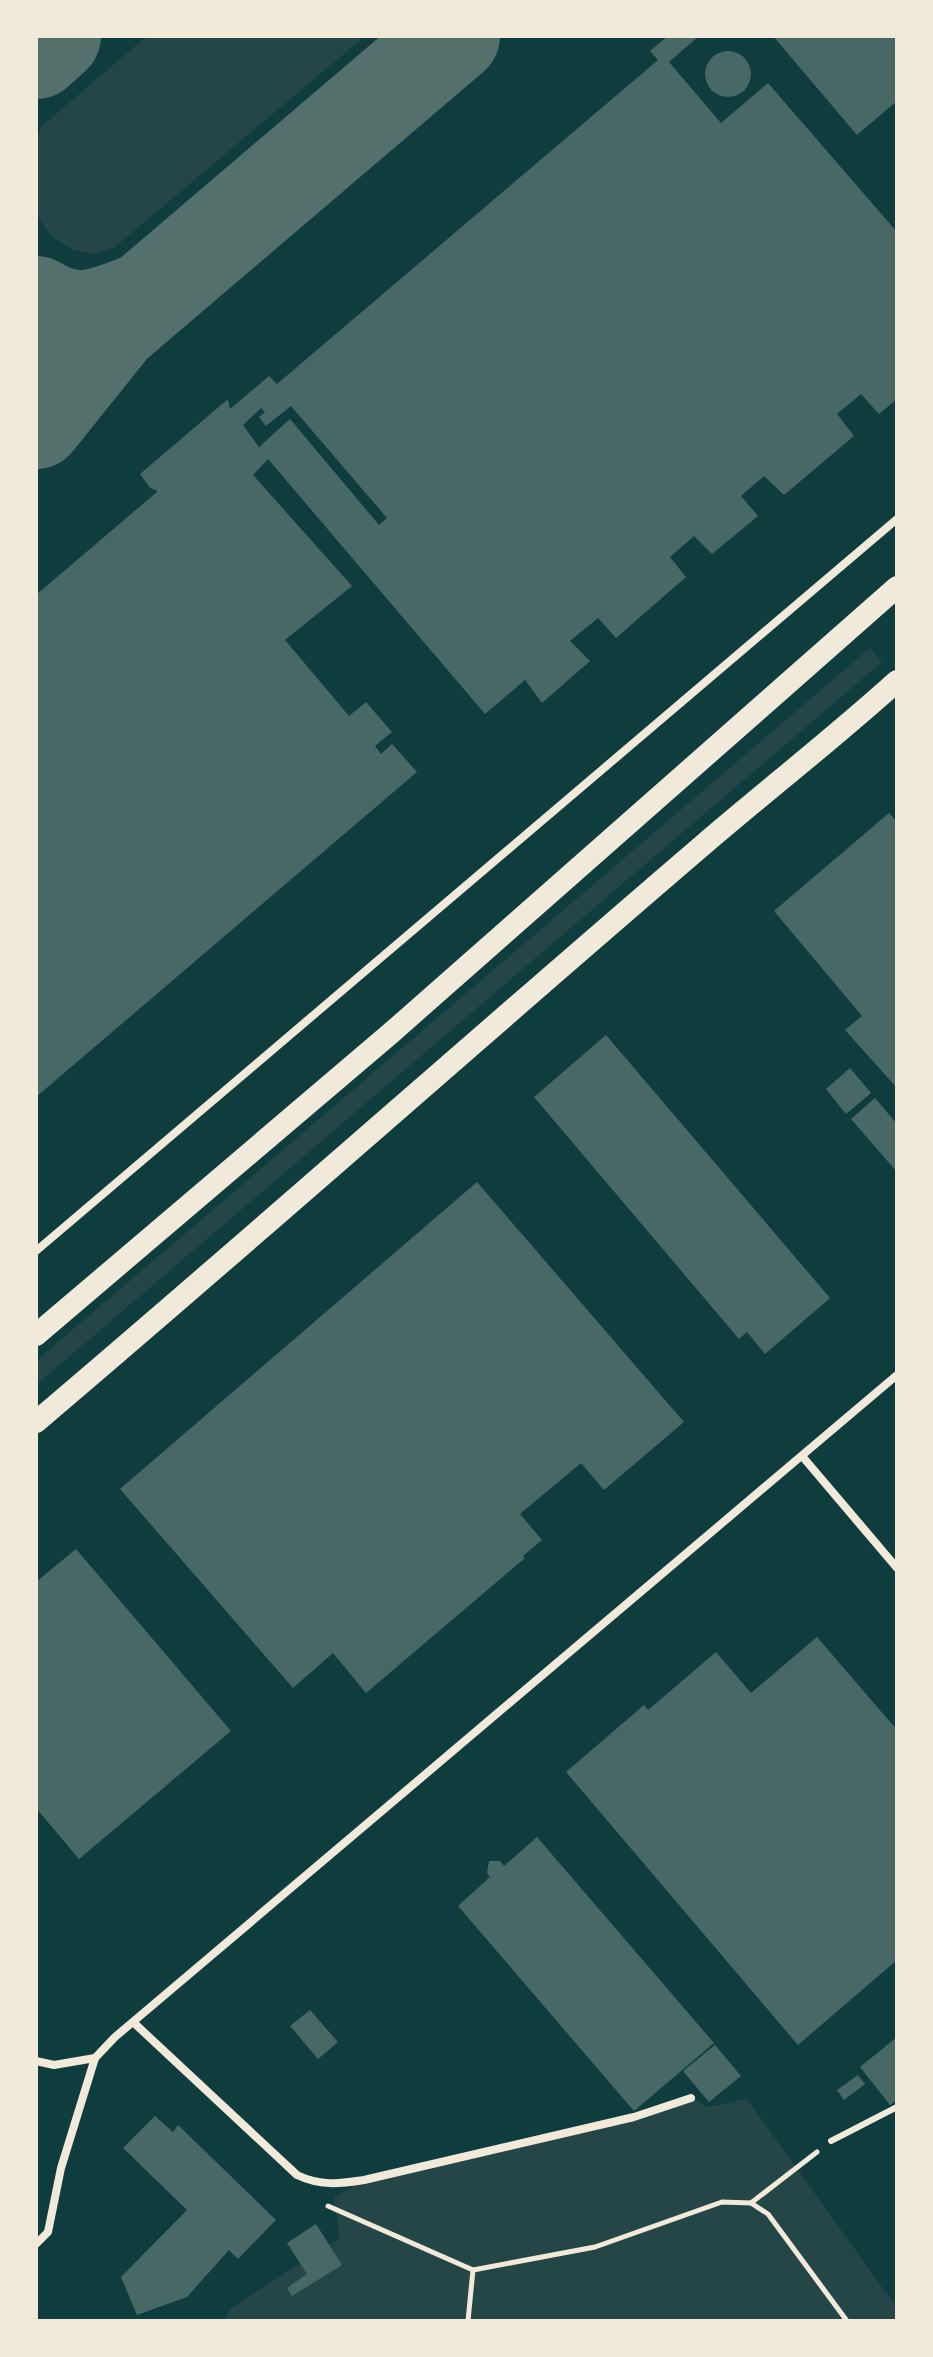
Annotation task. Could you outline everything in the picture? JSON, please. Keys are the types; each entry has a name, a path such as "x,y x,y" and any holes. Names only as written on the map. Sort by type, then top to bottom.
{"highway":[{"path":"36,1335 391,1033 897,587"},
{"path":"36,1422 897,681"}],"street":[{"path":"36,1251 897,519"},
{"path":"36,2244 48,2232 61,2168 95,2058 133,2022 897,1375"},
{"path":"802,1456 897,1568"},
{"path":"133,2022 297,2175 311,2182 330,2185 364,2180 634,2117 691,2098"},
{"path":"36,2061 54,2065 95,2058"}],"lane":[{"path":"831,2141 897,2107"}],"path":[{"path":"751,2203 831,2141"},
{"path":"311,2182 326,2205 473,2270 595,2247 722,2202 751,2203 768,2214 847,2321"},
{"path":"468,2321 473,2270"}],"shaded area":[{"path":"147,36 365,36 115,247 93,254 73,250 51,236 37,215 36,140 42,126"},
{"path":"870,648 882,662 36,1385 36,1361"},
{"path":"691,2098 708,2107 747,2099 897,2308 897,2321 224,2321 231,2308 340,2238 334,2198 364,2180 634,2117"}],"building":[{"path":"668,36 699,36 669,62 721,123 768,83 897,232 897,399 879,414 861,394 837,414 854,436 784,495 764,476 741,496 758,516 712,554 694,536 670,557 686,577 616,638 598,618 570,641 590,661 542,703 525,680 485,714 268,459 253,475 352,586 285,640 349,716 366,702 392,732 375,746 381,754 392,744 417,772 36,1097 36,595 158,491 150,488 140,474 228,399 230,409 269,376 277,384 658,60 650,51","holes":["291,406 387,518 379,525 290,419 259,447 243,425 261,408 265,412 259,417 266,426"]},
{"path":"773,36 897,36 897,101 857,135"},
{"path":"728,51 744,58 751,74 744,90 728,97 712,90 705,74 712,58"},
{"path":"889,813 897,822 897,1088 845,1030 862,1016 774,911"},
{"path":"606,1035 830,1298 765,1354 747,1332 739,1339 534,1097"},
{"path":"850,1068 871,1093 846,1114 826,1089"},
{"path":"875,1098 897,1124 897,1172 851,1119"},
{"path":"477,1182 684,1422 604,1490 581,1463 520,1514 542,1540 523,1556 525,1558 366,1693 333,1653 293,1688 120,1489"},
{"path":"76,1549 231,1731 79,1859 36,1808 36,1582"},
{"path":"817,1637 897,1730 897,1960 798,2045 566,1772 644,1705 648,1710 716,1652 751,1693"},
{"path":"537,1837 714,2043 634,2111 458,1906 490,1877 487,1873 489,1861 500,1861 504,1866"},
{"path":"310,2010 338,2042 318,2059 290,2026"},
{"path":"897,2037 897,2100 890,2105 860,2067"},
{"path":"715,2045 741,2076 709,2102 683,2071"},
{"path":"858,2075 865,2084 844,2100 837,2090"},
{"path":"155,2116 173,2132 178,2125 276,2220 238,2259 229,2250 187,2297 137,2315 121,2277 187,2210 123,2148"},
{"path":"316,2224 342,2265 292,2296 287,2288 307,2274 287,2243"}],"taxiway":[{"path":"36,52 54,36"},
{"path":"36,422 113,326 453,36"},
{"path":"36,303 51,311 77,317 101,314 142,300"}]}
